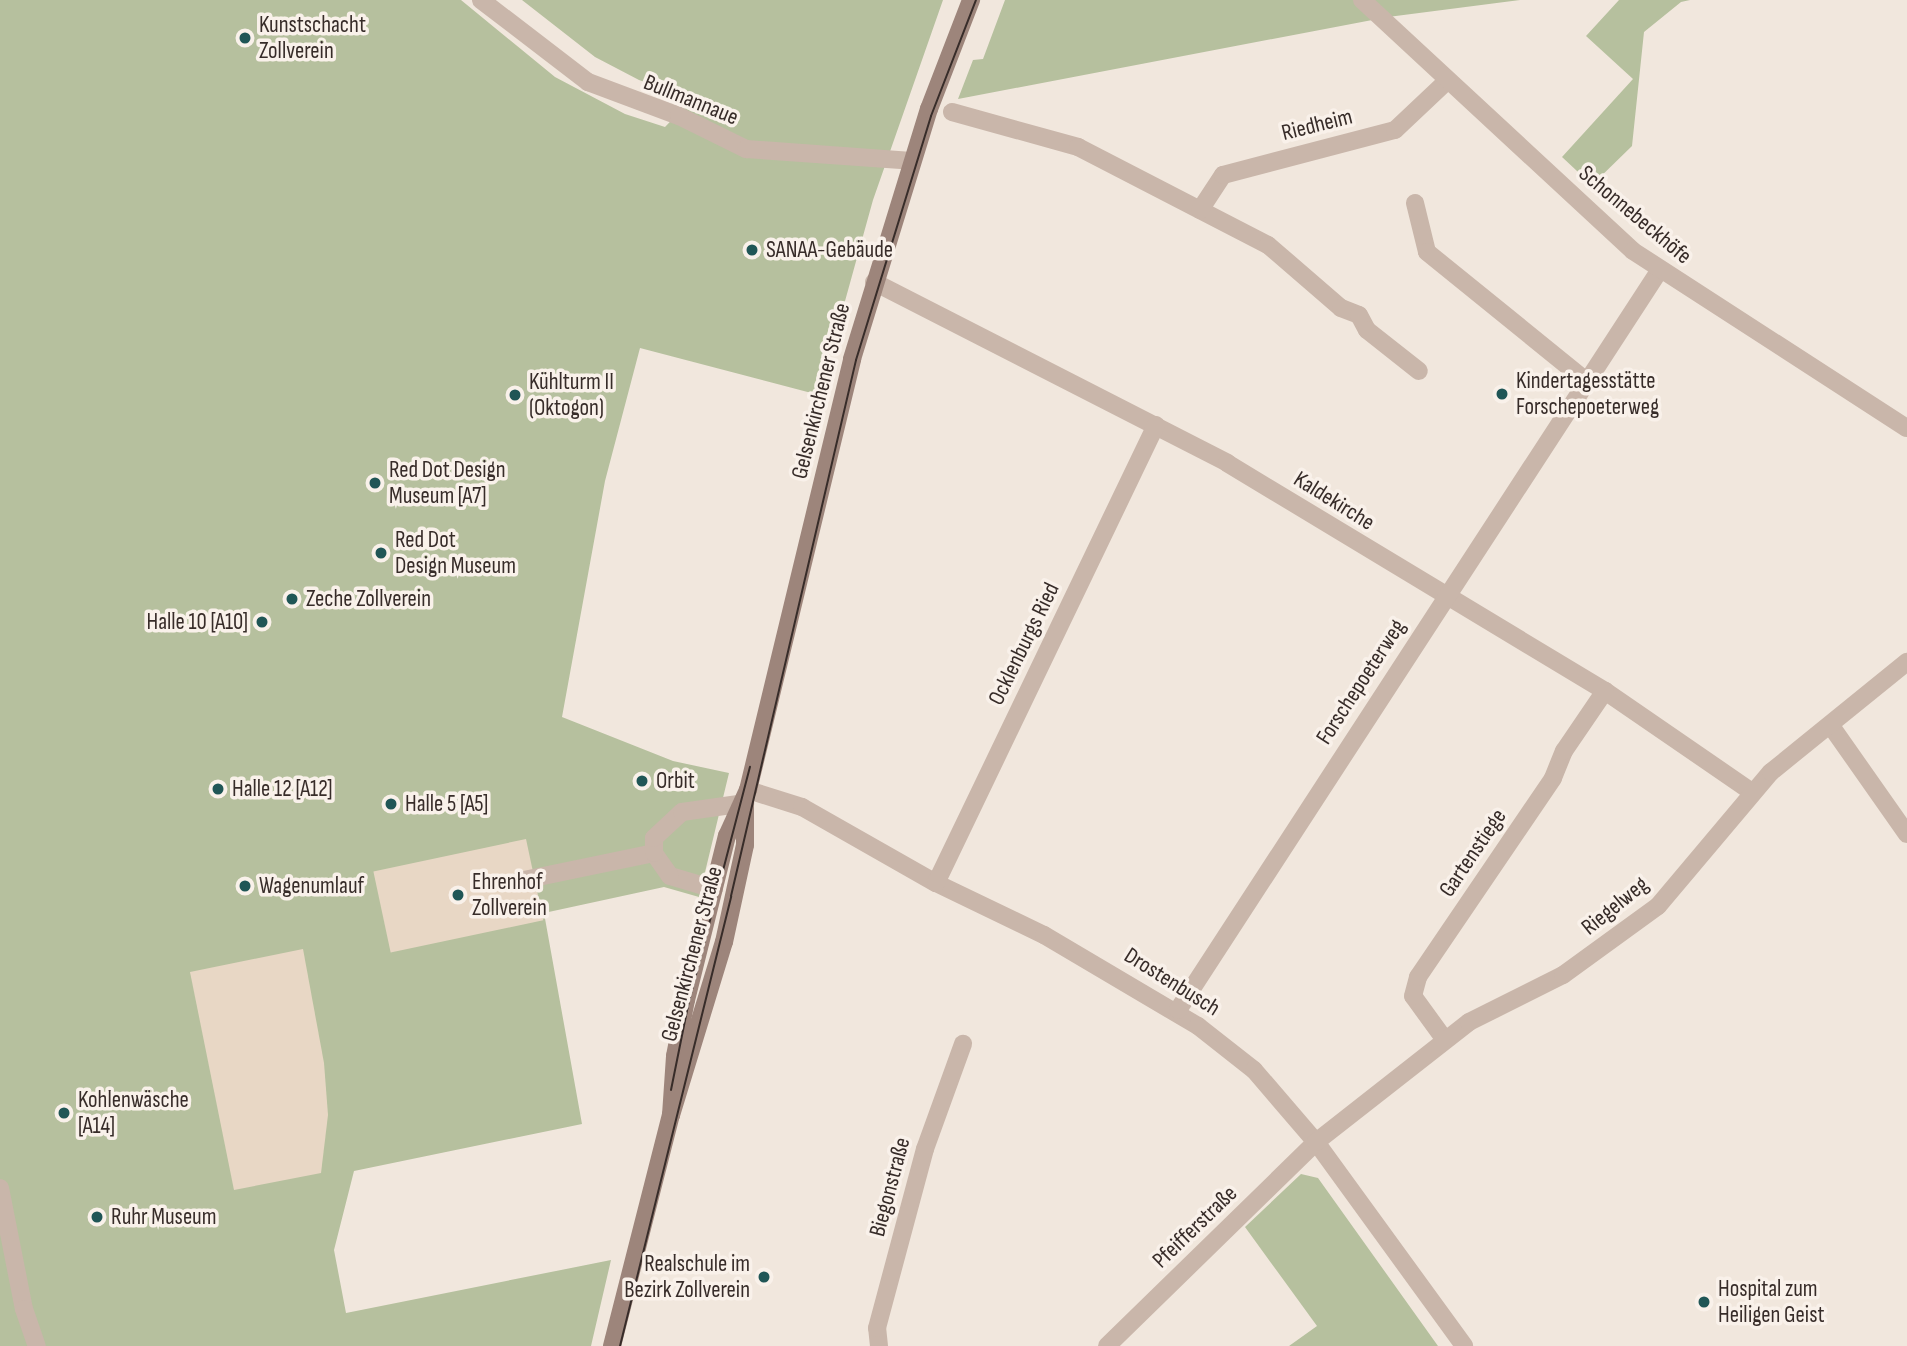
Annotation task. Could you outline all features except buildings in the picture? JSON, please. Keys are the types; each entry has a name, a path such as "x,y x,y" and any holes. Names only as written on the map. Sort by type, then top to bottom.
{"main road":[{"name":"Gelsenkirchener Straße","path":"671,1115 675,1056 713,889 727,836 746,796 874,282 912,161 971,0"},
{"name":"Gelsenkirchener Straße","path":"612,1346 671,1115 724,942 745,845 746,796"}],"street":[{"name":"Bullmannaue","path":"481,0 588,82 679,117 746,149 912,161"},
{"name":"Schonnebeckhöfe","path":"1362,0 1447,81 1659,271 1907,428"},
{"name":"Riedheim","path":"1200,210 1223,175 1395,130 1447,81"},
{"path":"952,112 1078,147 1268,246 1341,308 1359,315 1367,330 1419,371"},
{"path":"1415,204 1427,252 1589,383"},
{"name":"Forschepoeterweg","path":"1178,1010 1445,597 1589,383 1659,271"},
{"name":"Kaldekirche","path":"874,282 1156,425 1605,691 1752,792"},
{"name":"Ocklenburgs Ried","path":"936,883 1156,425"},
{"name":"Riegelweg","path":"1316,1142 1469,1022 1563,975 1658,906 1710,849 1752,792 1907,662"},
{"name":"Gartenstiege","path":"1445,1040 1413,996 1418,977 1533,808 1605,691"},
{"path":"1831,726 1907,834"},
{"path":"519,881 654,853 659,830 682,812 746,796"},
{"name":"Drostenbusch","path":"746,796 802,807 936,883 1044,934 1178,1010 1254,1070 1316,1142 1464,1346"},
{"name":"Gelsenkirchener Straße","path":"654,853 670,876 713,889"},
{"name":"Biegonstraße","path":"879,1346 877,1328 925,1149 963,1044"},
{"name":"Pfeifferstraße","path":"1107,1346 1316,1142"},
{"path":"0,1188 24,1309 37,1346"}],"green space":[{"name":"Zeche Zollverein","path":"0,0 461,0 555,77 625,114 665,127 692,99 639,80 595,57 522,0 943,0 873,200 819,395 640,348 605,481 562,717 673,761 729,773 699,897 664,887 544,913 582,1124 354,1171 334,1250 346,1313 611,1260 591,1346 0,1346"},
{"path":"1005,0 1520,0 1388,17 958,99 973,60 983,59"},
{"path":"1619,0 1690,0 1681,2 1644,32 1632,146 1592,185 1562,157 1633,79 1586,36"},
{"path":"1301,1174 1318,1178 1438,1346 1289,1346 1317,1326 1245,1227"}],"shaded area":[{"name":"Ehrenhof Zollverein","path":"526,839 543,920 391,953 373,871"},
{"path":"303,949 324,1063 328,1115 321,1173 234,1190 190,972"}],"tram line":[{"path":"620,1346 731,896 856,360 931,116 976,0"},
{"path":"671,1090 689,1001 750,767"}],"place":[{"name":"Kunstschacht Zollverein","path":"245,38"},
{"name":"SANAA-Gebäude","path":"752,250"},
{"name":"Kindertagesstätte Forschepoeterweg","path":"1502,394"},
{"name":"Kühlturm II (Oktogon)","path":"515,395"},
{"name":"Red Dot Design Museum [A7]","path":"375,483"},
{"name":"Red Dot Design Museum","path":"381,553"},
{"name":"Zeche Zollverein","path":"292,599"},
{"name":"Halle 10 [A10]","path":"262,622"},
{"name":"Orbit","path":"642,781"},
{"name":"Halle 12 [A12]","path":"218,789"},
{"name":"Halle 5 [A5]","path":"391,804"},
{"name":"Wagenumlauf","path":"245,886"},
{"name":"Ehrenhof Zollverein","path":"458,895"},
{"name":"Kohlenwäsche [A14]","path":"64,1113"},
{"name":"Ruhr Museum","path":"97,1217"},
{"name":"Realschule im Bezirk Zollverein","path":"764,1277"},
{"name":"Hospital zum Heiligen Geist","path":"1704,1302"}]}
